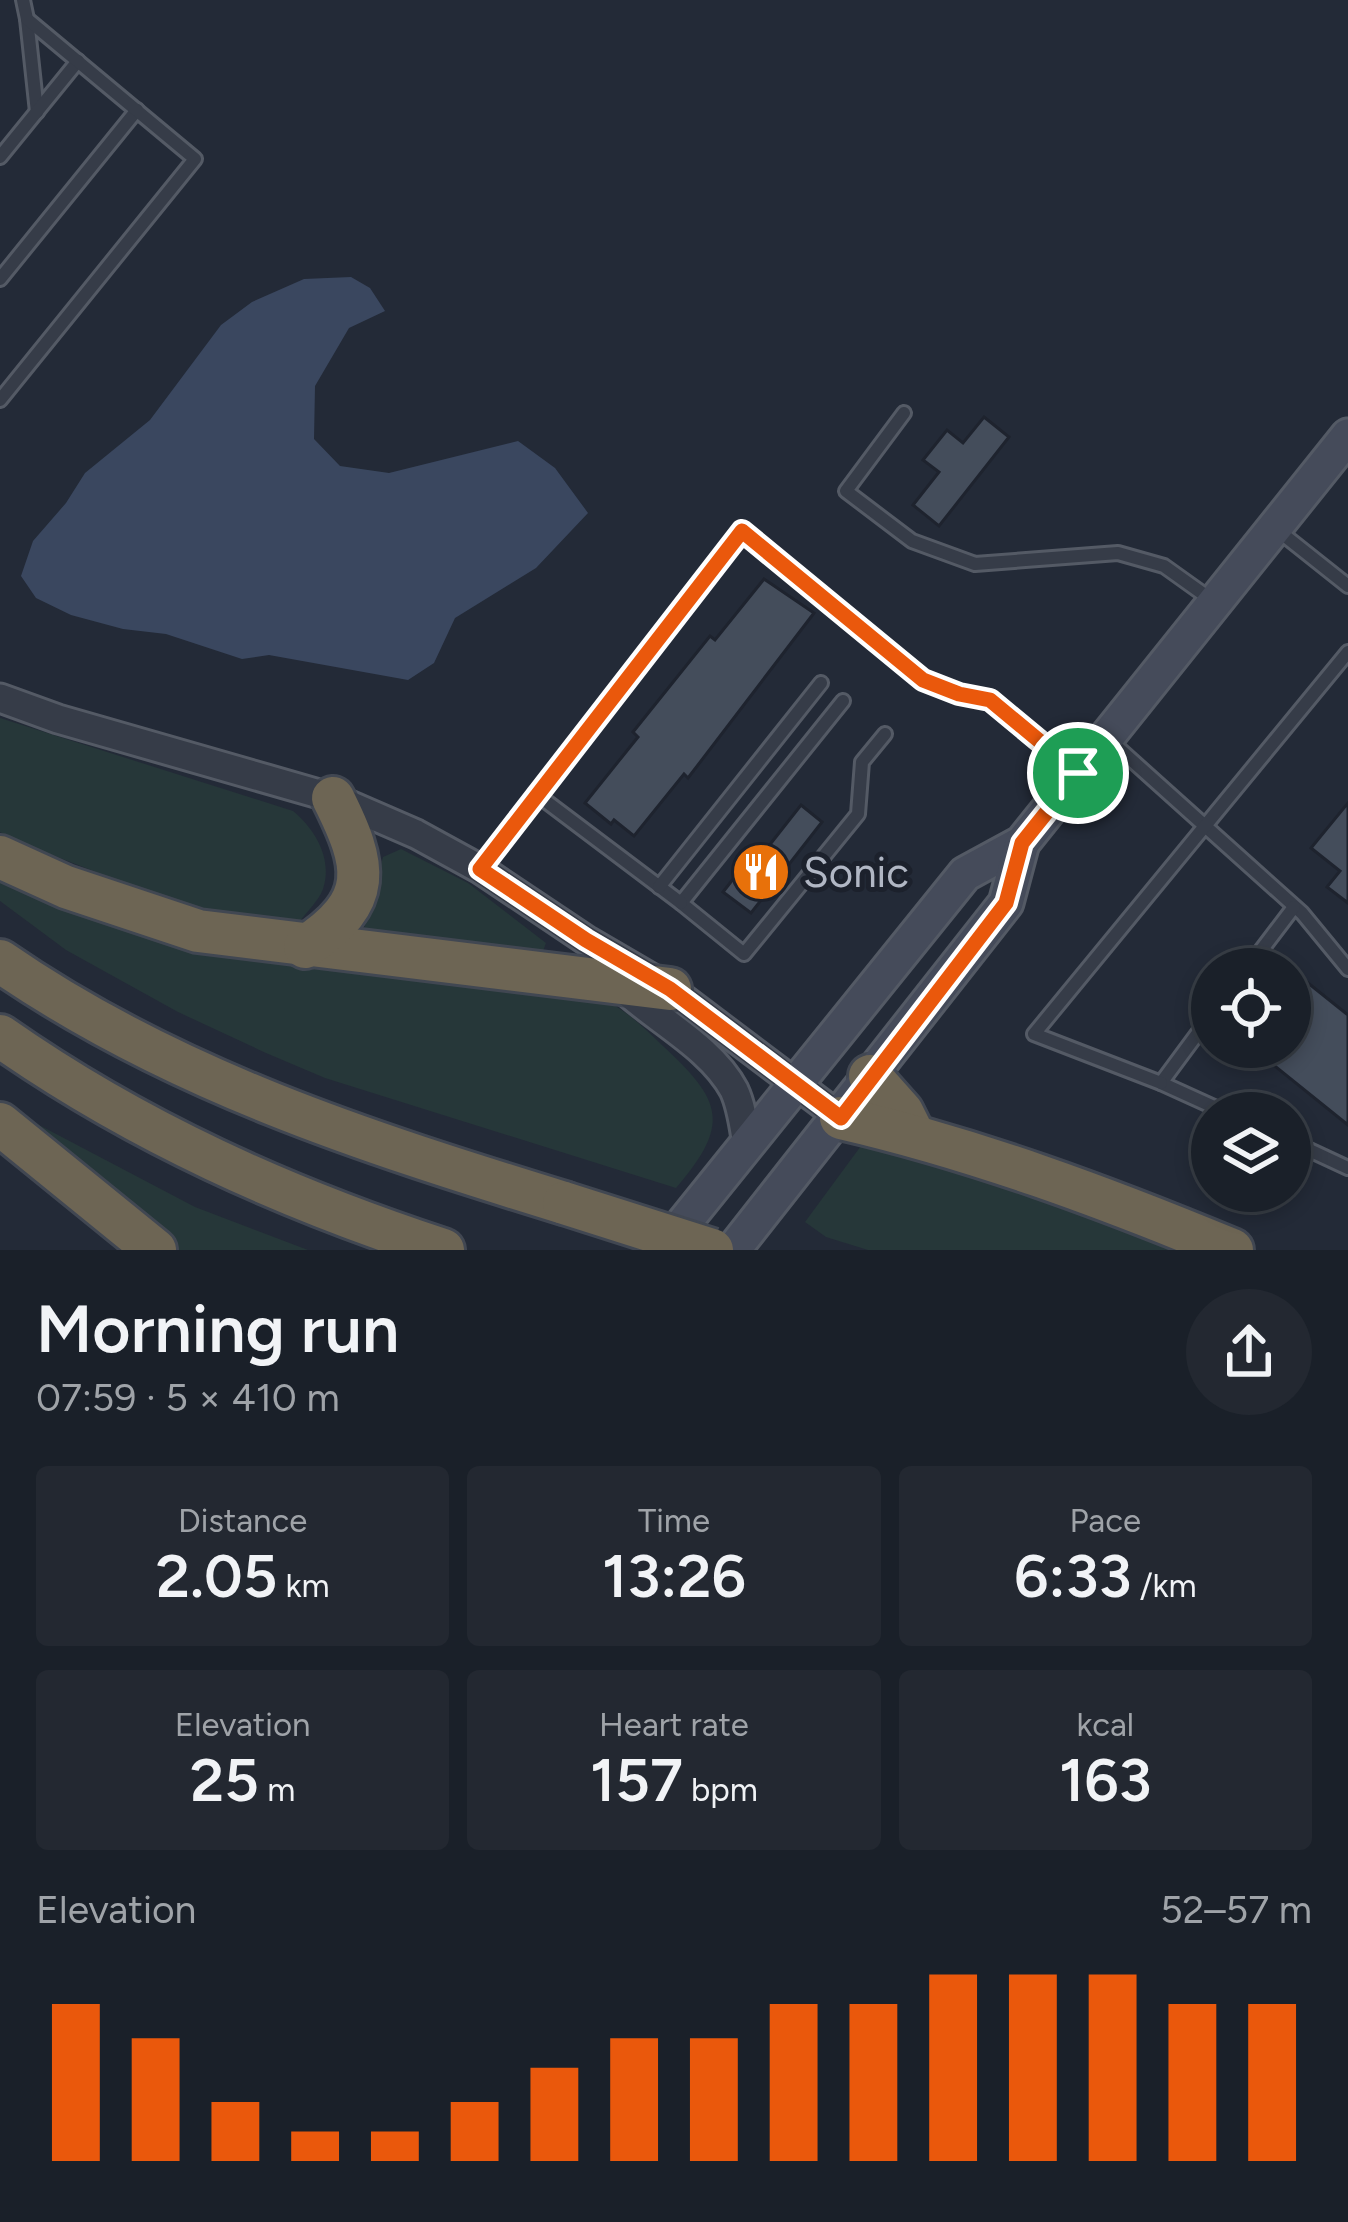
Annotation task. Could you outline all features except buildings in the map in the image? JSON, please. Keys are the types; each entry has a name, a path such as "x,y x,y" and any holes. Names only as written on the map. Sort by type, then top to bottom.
{"highway":[{"path":"305,946 344,917 361,878 352,836 333,798"},
{"path":"0,857 66,886 198,931 670,989"},
{"path":"0,962 103,1026 259,1102 363,1140 712,1250"},
{"path":"0,1036 96,1099 240,1174 443,1250"},
{"path":"870,1076 902,1112 914,1136"},
{"path":"841,1118 1063,1183 1232,1250"},
{"path":"0,1124 155,1250"}],"main road":[{"path":"662,1250 965,874 1022,843 1348,436"},
{"path":"734,1250 1006,903 1022,843"}],"street":[{"path":"0,698 333,798 416,834 670,989 841,1118"},
{"path":"586,940 618,985 701,1053 731,1085 747,1145"}],"lane":[{"path":"23,0 37,112"},
{"path":"0,400 195,159 27,20"},
{"path":"0,157 78,61"},
{"path":"0,279 137,110"},
{"path":"904,413 846,491 912,542 975,564 1118,553 1164,566 1214,602"},
{"path":"1274,527 1348,586"},
{"path":"480,869 742,531 923,680 990,700 1078,773"},
{"path":"1191,1097 1034,1034 1348,652"},
{"path":"659,887 821,683"},
{"path":"681,903 843,701"},
{"path":"535,793 744,954 858,814 862,762 885,734"},
{"path":"1106,737 1294,907 1348,969"},
{"path":"1262,948 1294,907"},
{"path":"1161,1083 1191,1043"},
{"path":"1311,1151 1348,1168"}],"shaded area":[{"path":"0,718 293,811 315,836 324,856 321,893 300,921 234,916 184,906 16,841 0,832"},
{"path":"401,849 468,883 546,943 540,959 364,929 383,857"},
{"path":"0,872 594,996 631,1017 697,1082 712,1113 706,1146 676,1188 325,1078 178,1012 66,950 0,901"},
{"path":"20,1115 195,1207 308,1250 171,1250"},
{"path":"869,1135 1191,1250 868,1250 826,1237 805,1222"}],"water":[{"path":"351,277 370,288 385,311 349,328 315,386 314,439 340,466 389,473 518,441 555,468 588,513 536,568 455,618 434,663 408,680 269,655 242,659 166,634 71,615 36,598 21,576 33,541 85,473 150,420 221,325 252,302 304,279"}],"place":[{"name":"Sonic","path":"761,872"}],"route":[{"path":"742,531 923,680 990,700 1078,773 1022,843 1006,903 841,1118 670,989 480,869 742,531"}]}
